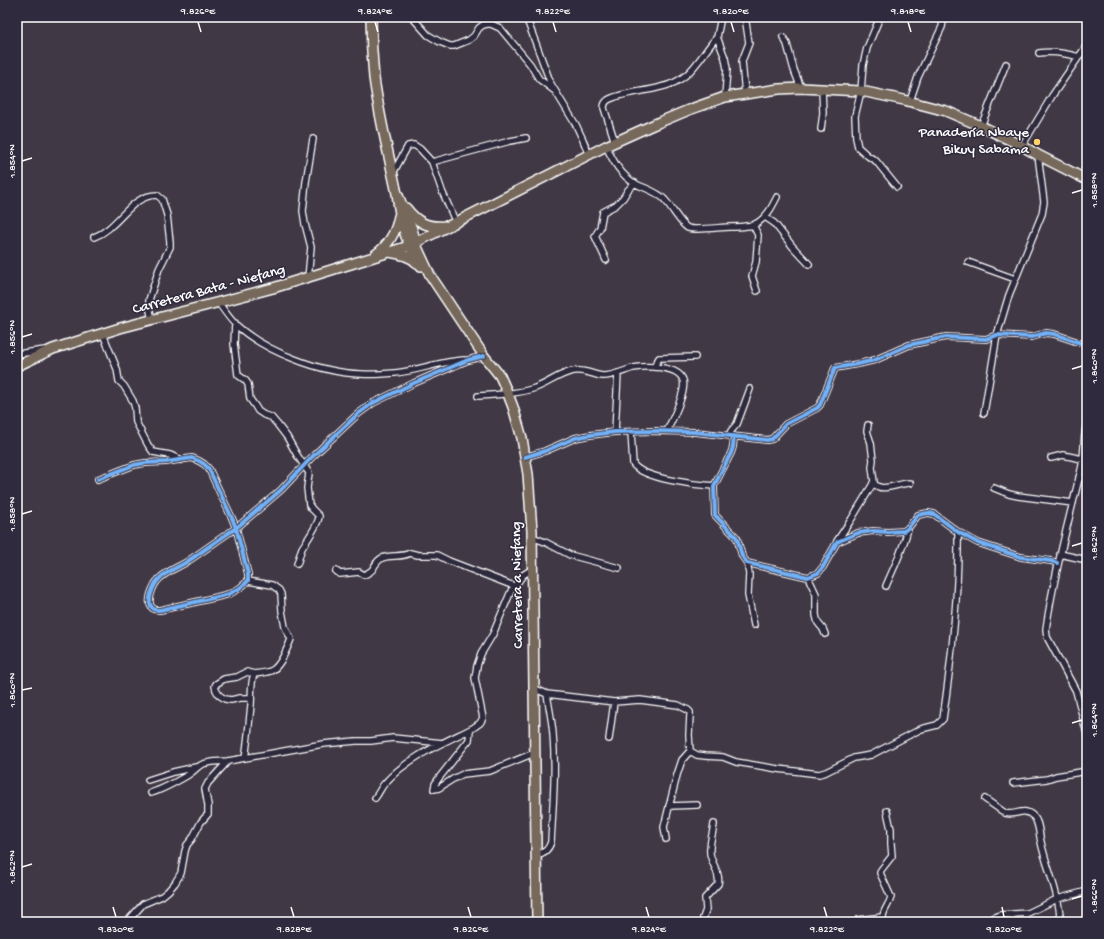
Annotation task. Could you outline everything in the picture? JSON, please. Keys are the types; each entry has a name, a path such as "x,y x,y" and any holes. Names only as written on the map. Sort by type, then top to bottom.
{"main road":[{"path":"371,17 374,78 379,110 399,197 412,229 414,256 426,272"},
{"name":"Carretera Bata - Niefang","path":"17,366 53,349 152,320 308,278 413,244 606,146 691,109 725,97 779,89 801,88 861,91 910,101 946,111 981,126 1087,180"},
{"path":"399,197 409,211 418,220 427,225 435,227 454,224"},
{"path":"368,259 382,250 392,238 400,213 399,197"},
{"path":"400,213 413,244 420,254 426,272"},
{"path":"420,254 422,242 427,238"},
{"path":"390,252 407,256 414,260 426,272"},
{"name":"Carretera a Niefang","path":"426,272 484,356 500,376 508,394 520,432 525,457 529,487 532,537 537,922"}],"street":[{"path":"412,17 428,35 450,46 469,40 474,36 479,28 487,24 500,28 530,64 539,79 555,92"},
{"path":"526,17 549,79 555,92 576,125 589,155"},
{"path":"721,17 717,37 725,58 727,69 725,97"},
{"path":"880,17 867,48 863,65 861,91 855,116 856,138 858,147 876,161 897,187"},
{"path":"910,101 918,77 940,32 944,17"},
{"path":"745,94 742,61 748,43 746,23"},
{"path":"615,142 604,104 607,101 626,94 662,87 676,81 686,75 717,37"},
{"path":"783,37 787,44 794,70 801,88"},
{"path":"1022,146 1052,96 1087,45"},
{"path":"1039,54 1048,52 1079,57"},
{"path":"981,126 1006,64"},
{"path":"821,129 823,113 822,89"},
{"path":"432,162 526,138"},
{"path":"308,278 311,247 303,211 313,139"},
{"path":"393,173 408,146 414,145 420,149 432,162 454,224"},
{"path":"606,146 619,169 635,183 655,192 662,197 672,208 683,225 688,228 744,227 753,225 765,217 777,197"},
{"path":"984,413 997,335 1009,295 1042,214 1044,202 1038,155"},
{"path":"606,260 595,236 600,228 603,212 616,205 635,183"},
{"path":"94,237 101,235 137,201 144,197 157,195 162,199 167,215 170,247 159,269 149,300 152,320"},
{"path":"765,217 774,223 809,264"},
{"path":"753,225 758,235 756,262 752,276 757,291"},
{"path":"968,262 1015,279"},
{"path":"218,302 235,323 258,342 324,369 361,374 396,372 453,361 468,360"},
{"path":"235,323 234,344 238,375 248,384 250,398 258,411 271,417 277,424 287,437 309,473 309,505 319,516 319,521 302,550 297,564"},
{"path":"525,457 590,434 615,432 695,432 767,440 772,439 786,424 820,405 835,368 875,360 909,345 946,337 986,339 997,335 1032,337 1046,333 1054,334 1087,346"},
{"path":"103,334 117,369 119,381 124,386 133,401 136,422 148,445 153,452 170,455 181,460"},
{"path":"17,354 53,349"},
{"path":"98,479 134,465 192,458 204,464 209,470 236,528 248,574 248,581 240,588 229,594 160,610 153,609 149,601 154,585 159,578 185,563 236,528 280,490 312,457 358,414 373,403 468,360 484,356"},
{"path":"654,367 659,358 695,358"},
{"path":"478,396 508,394 532,389 564,373 574,370 584,370 603,376 635,368 654,367 672,370 680,375 683,380 684,387 667,431"},
{"path":"615,432 618,373"},
{"path":"750,389 737,424 731,431 733,447 731,453 714,486 715,515 737,538 742,556 747,564 749,574 748,595 754,625"},
{"path":"1087,422 1081,468 1057,563 1046,633 1047,638 1076,691 1087,734"},
{"path":"747,564 808,577 818,573 874,481 871,443 867,431 868,425"},
{"path":"631,432 634,466 651,475 693,484 714,486"},
{"path":"1051,458 1063,455 1082,459"},
{"path":"1079,477 1087,478"},
{"path":"873,483 884,488 910,483"},
{"path":"994,488 1018,496 1073,503"},
{"path":"837,542 858,533 904,530 908,528 918,515 928,512 934,514 958,532 978,543 1009,554 1057,563"},
{"path":"886,586 907,536 908,528"},
{"path":"690,751 697,755 723,757 736,762 819,774 854,758 871,755 921,729 937,725 943,719 951,663 957,592 958,532"},
{"path":"532,537 570,555 619,568"},
{"path":"336,570 340,574 359,572 364,575 372,571 376,562 383,558 392,556 406,556 410,553 418,555 437,555 449,562 514,586"},
{"path":"1060,554 1087,560"},
{"path":"375,798 384,784 398,770 480,723 483,718 475,678 481,654 493,634 514,586 523,576 532,570"},
{"path":"808,577 817,596 816,615 818,623 825,634"},
{"path":"248,581 272,585 279,590 281,594 285,627 291,639 280,664 275,669 266,673 254,674 247,672 237,677 224,679 215,686 219,695 225,699 231,700 251,698"},
{"path":"245,758 249,730 251,688 254,674"},
{"path":"533,688 547,694 614,702 640,700 671,703 688,710 690,715 690,751 682,760 673,787 664,827 666,839"},
{"path":"536,856 546,851 551,842 555,766 552,728 547,694"},
{"path":"609,739 614,702"},
{"path":"470,730 469,740 439,778 434,789 439,788 453,778 463,774 490,771 534,753"},
{"path":"148,780 213,762 228,761 323,744 393,738 443,743"},
{"path":"127,922 143,904 162,896 168,891 182,873 187,845 201,822 208,814 205,789 228,761"},
{"path":"151,793 172,784 190,774 198,767"},
{"path":"1013,783 1047,780 1056,776 1087,771"},
{"path":"985,799 1008,815 1023,811 1034,816 1058,899 1061,922"},
{"path":"669,806 698,805"},
{"path":"856,922 858,920 883,920 882,915 891,898 880,873 892,856 890,844 891,829 886,811"},
{"path":"704,922 703,917 706,910 705,898 719,881 710,855 714,824"},
{"path":"986,922 1001,915 1028,913 1058,899 1087,891"}],"cycle path":[{"path":"525,457 545,451 575,438 615,432 695,432 767,440 772,439 786,424 820,405 835,368 875,360 909,345 946,337 986,339 997,335 1032,337 1046,333 1054,334 1087,346"},
{"path":"98,479 134,465 145,463 166,462 192,458 204,464 209,469 232,518 236,528 248,574 248,581 240,588 229,594 160,610 154,609 150,603 151,594 159,579 191,559 236,528 241,524 281,490 312,457 358,414 373,403 414,383 468,360 484,356"},
{"path":"734,436 731,453 714,486 715,515 737,538 742,556 747,563 808,577 818,573 823,567 837,542 858,533 873,531 904,531 918,515 928,513 934,514 958,532 978,543 1021,557 1057,563"}],"place":[{"name":"Panadería Nbaye Bikuy Sabama","path":"1037,142"}]}
